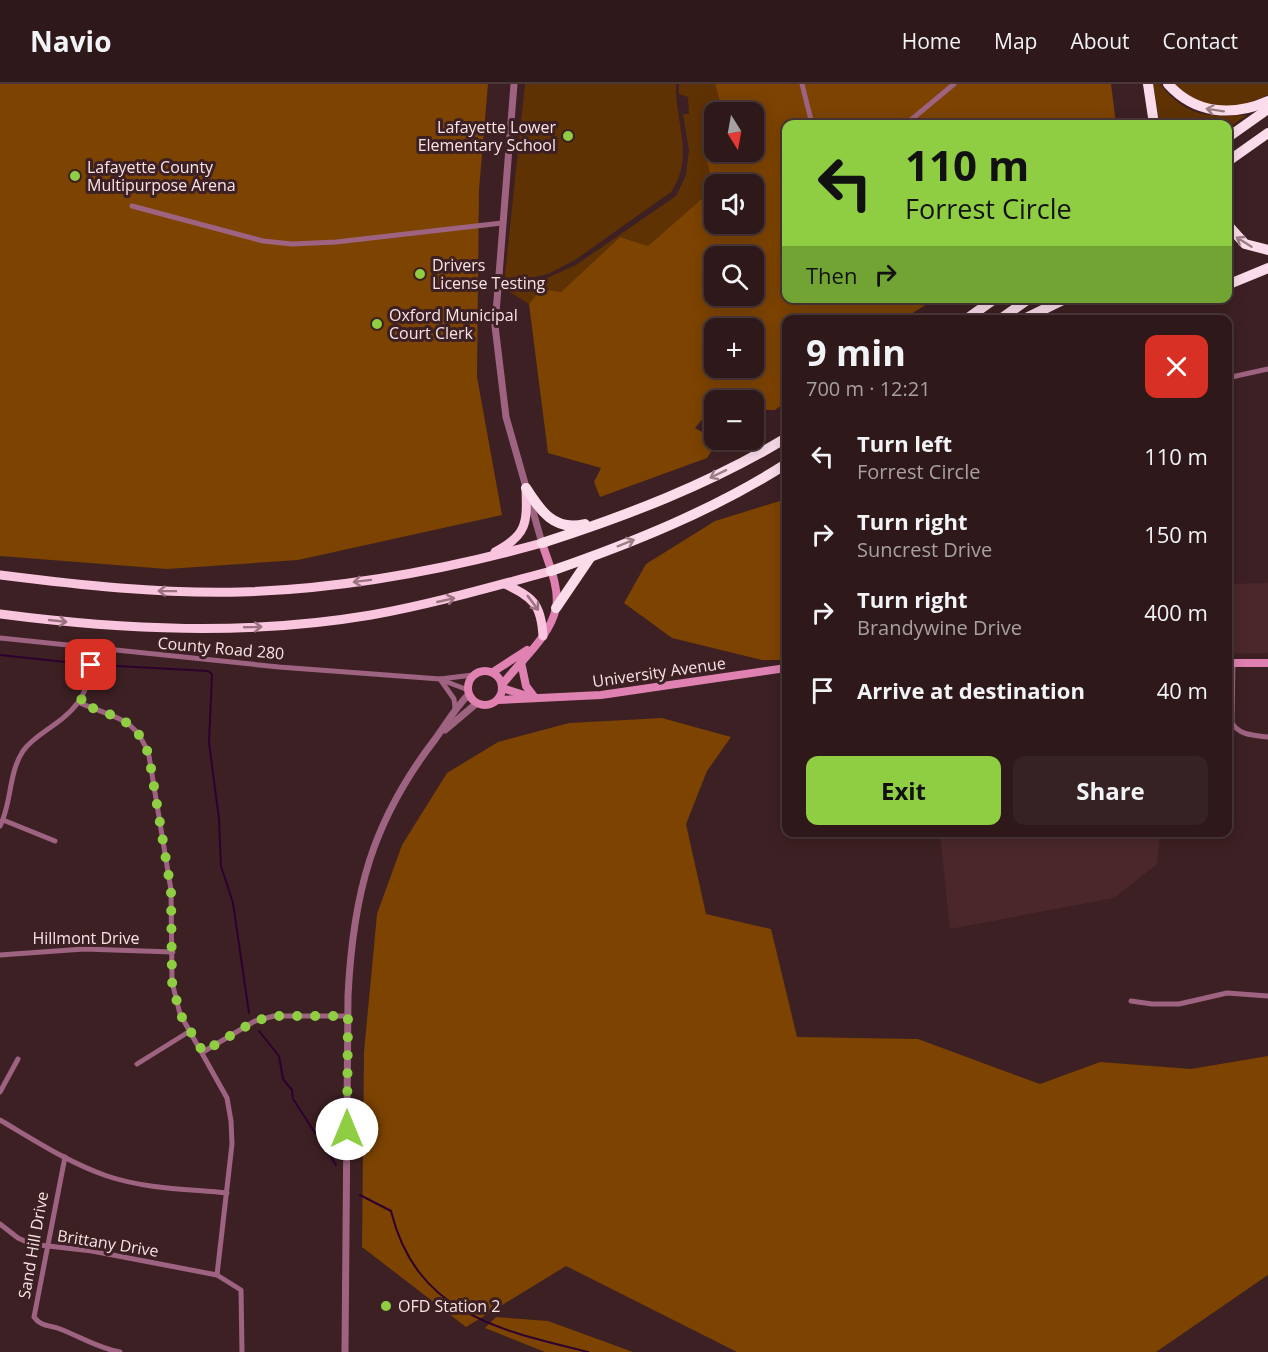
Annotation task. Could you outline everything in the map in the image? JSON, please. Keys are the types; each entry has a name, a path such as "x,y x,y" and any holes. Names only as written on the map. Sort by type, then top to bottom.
{"highway":[{"path":"1148,84 1153,120"},
{"path":"1168,84 1182,98 1198,106 1218,111 1253,107 1268,101"},
{"path":"1232,134 1268,109"},
{"path":"1232,158 1268,133"},
{"path":"1232,165 1248,147"},
{"path":"1232,232 1245,244 1268,249"},
{"path":"1232,283 1268,268"},
{"path":"973,315 989,303"},
{"path":"1006,315 1023,303"},
{"path":"1032,315 1056,303"},
{"path":"0,575 147,591 241,592 318,587 399,577 479,560 542,543 620,516 714,476 782,440"},
{"path":"0,614 114,627 181,629 261,627 370,615 448,599 590,558 712,505 782,466"},
{"path":"526,488 542,513 565,525 577,526 620,516"},
{"path":"479,560 511,544 522,533 527,519 526,488"},
{"path":"556,608 590,558"},
{"path":"505,584 533,600 541,618 543,636"}],"main road":[{"path":"532,648 493,672 483,670 473,675 468,692 477,703 488,705 498,700 502,687 543,636 556,608 551,571 542,543"},
{"path":"521,662 526,686 535,698"},
{"path":"1232,663 1268,663"},
{"name":"University Avenue","path":"498,700 601,695 782,669"},
{"path":"493,672 502,687"},
{"name":"University Avenue","path":"502,687 535,698"}],"street":[{"path":"514,84 495,326 506,417 542,543"},
{"path":"802,84 811,120"},
{"path":"911,120 954,84"},
{"path":"132,206 263,241 292,244 336,242 502,223"},
{"path":"1232,377 1268,369"},
{"name":"County Road 280","path":"0,638 93,650 440,679"},
{"path":"0,826 14,770 23,752 34,739 80,703 89,681 93,650"},
{"path":"440,679 473,675"},
{"path":"345,1352 348,1016 351,941 367,862 380,828 395,800 455,708 468,692 440,679"},
{"path":"440,679 454,699 455,708"},
{"path":"80,703 121,717 144,740 157,798 171,890 172,982 180,1014 227,1098 230,1115 232,1144 218,1275 241,1290 242,1352"},
{"path":"438,735 477,703"},
{"path":"1232,723 1244,734 1268,737"},
{"path":"3,820 55,841"},
{"name":"Hillmont Drive","path":"0,955 84,949 173,952"},
{"path":"1131,1000 1152,1004 1179,1004 1227,993 1268,996"},
{"path":"203,1052 255,1021 274,1016 348,1016"},
{"path":"137,1064 190,1031"},
{"path":"0,1092 18,1059"},
{"path":"0,1120 65,1157 122,1180 148,1186 226,1192"},
{"name":"Sand Hill Drive","path":"65,1157 34,1317 42,1325 58,1328 105,1351 120,1352"},
{"name":"Brittany Drive","path":"0,1224 18,1238 47,1247 92,1251 218,1275"}],"shaded area":[{"path":"0,84 488,84 479,190 477,377 502,515 298,560 167,569 0,556"},
{"path":"525,84 676,84 683,153 682,166 671,192 575,260 548,274 504,284"},
{"path":"679,84 715,84 720,102 704,102 704,162 707,162 710,174 704,174 704,197 648,246 620,237 561,292 541,290 529,304 505,289 549,277 576,265 676,196 686,175 689,150 683,114 689,114 688,97 679,94"},
{"path":"715,84 1111,84 1116,120 782,120 782,303 929,303 909,315 782,315 782,405 775,410 764,410 764,390 704,390 704,417 695,428 704,433 704,450 712,450 707,458 600,497 594,482 601,468 548,453 529,304 541,289 561,292 620,237 648,246 704,197 704,234 764,234 764,174 710,174 707,162 764,162 764,102 720,102"},
{"path":"1153,84 1160,84 1179,103 1198,113 1220,116 1247,115 1232,126 1232,120 1159,120"},
{"path":"1174,84 1268,84 1268,95 1241,105 1218,107 1197,100"},
{"path":"782,500 782,660 762,660 672,638 624,603 646,564 715,521"},
{"path":"1268,583 1268,653 1232,654 1232,584"},
{"path":"662,718 731,737 707,771 686,824 706,914 771,929 797,1037 918,1039 1040,1084 1100,1062 1191,1069 1268,1056 1268,1275 1156,1352 737,1352 566,1266 466,1327 362,1247 364,1052 377,914 402,845 447,773 498,742 569,723"},
{"path":"941,837 1160,837 1157,864 1114,898 950,929"},
{"path":"496,1317 548,1321 633,1352 545,1352 485,1328"}],"waterway":[{"path":"0,655 84,664"},
{"path":"98,665 208,671 212,674 209,743 219,819 221,866 233,903 249,1013"},
{"path":"259,1031 279,1056 283,1079 292,1090 293,1099 336,1165"},
{"path":"360,1195 391,1211 403,1245 420,1273 441,1295 465,1312 523,1335 588,1352"}],"place":[{"name":"Lafayette Lower Elementary School","path":"568,136"},
{"name":"Lafayette County Multipurpose Arena","path":"75,176"},
{"name":"Drivers License Testing","path":"420,274"},
{"name":"Oxford Municipal Court Clerk","path":"377,324"},
{"name":"OFD Station 2","path":"386,1306"}],"route":[{"path":"91,665 85,695 80,703 121,717 135,728 143,739 149,756 171,890 172,982 180,1014 203,1052 255,1021 274,1016 348,1016 347,1129"}]}
